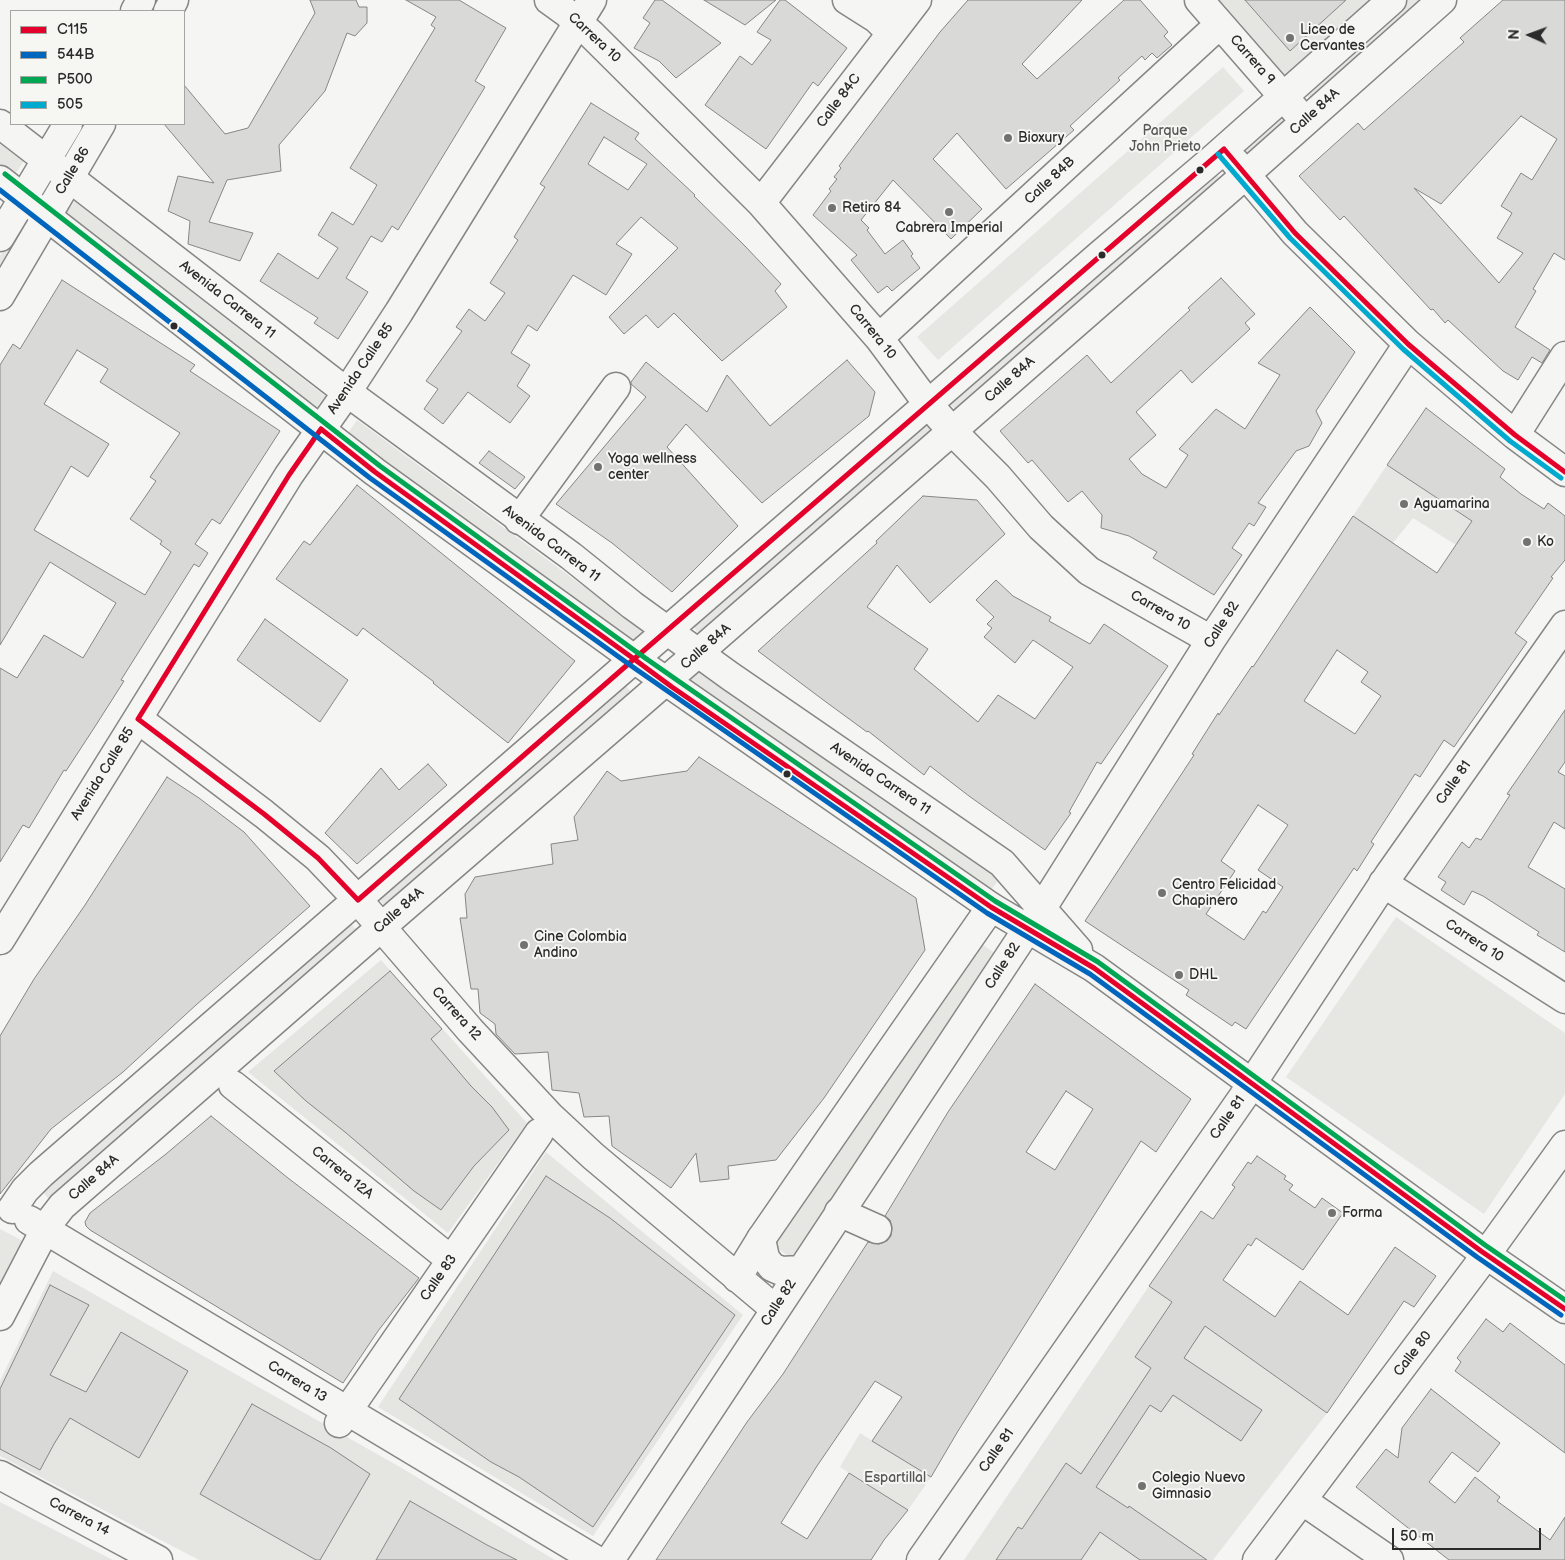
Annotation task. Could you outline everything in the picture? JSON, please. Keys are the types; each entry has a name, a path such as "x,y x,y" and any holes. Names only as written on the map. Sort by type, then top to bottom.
{"street":[{"name":"Carrera 10","path":"549,0 578,22 761,203 879,338 928,404 998,477 1041,527 1089,571 1211,640"},
{"name":"Avenida Calle 85","path":"0,940 289,475 347,392 404,304 592,0"},
{"path":"847,0 877,19 900,11"},
{"name":"Carrera 9","path":"1199,0 1304,121"},
{"path":"6,1205 1224,149 1392,0"},
{"name":"Calle 84A","path":"0,1316 45,1230 53,1216 62,1206 1246,175 1304,121 1442,0"},
{"name":"Calle 84C","path":"761,203 900,11"},
{"name":"Calle 84B","path":"879,338 1220,24"},
{"name":"Avenida Carrera 11","path":"0,124 347,392 667,631 1002,863 1035,918 1094,968 1486,1254 1565,1309"},
{"name":"Calle 86","path":"0,237 67,125"},
{"name":"Calle 86","path":"0,296 100,125"},
{"path":"1224,149 1295,233 1408,344 1515,435 1565,472"},
{"name":"Avenida Carrera 11","path":"0,180 375,472 665,682 991,907 1035,918"},
{"name":"Calle 82","path":"610,1560 1035,918 1211,640 1408,344"},
{"path":"1515,435 1565,356"},
{"path":"524,524 620,397"},
{"name":"Calle 81","path":"921,1560 1252,1082 1386,879 1565,625"},
{"name":"Carrera 12","path":"138,719 272,820 318,858 358,900 380,928 470,1030 550,1116 593,1156 775,1309"},
{"name":"Carrera 10","path":"1386,879 1565,985"},
{"name":"Carrera 10","path":"1386,879 1565,999"},
{"path":"737,1278 991,907"},
{"name":"Carrera 12A","path":"233,1085 451,1260"},
{"name":"Calle 83","path":"343,1417 538,1133"},
{"name":"Calle 80","path":"1257,1560 1473,1274 1565,1145"},
{"name":"Carrera 13","path":"6,1205 343,1417 596,1560"},
{"path":"839,1212 876,1230"},
{"path":"762,1239 765,1258 772,1267 781,1272 801,1270"},
{"name":"Carrera 14","path":"0,1475 158,1560"},
{"path":"1302,1500 1389,1560"}],"shaded area":[{"name":"Liceo de Cervantes","path":"1220,0 1370,0 1286,76"},
{"name":"Aguamarina","path":"1387,465 1472,521 1456,545 1413,518 1393,543 1353,516"},
{"path":"381,960 527,1123 448,1233 248,1072"},
{"path":"546,1152 743,1315 593,1536 378,1407"},
{"path":"53,1271 400,1467 555,1560 199,1560 0,1456 0,1381"},
{"name":"Colegio Nuevo Gimnasio","path":"1149,1286 1327,1413 1213,1560 964,1560"},
{"path":"0,1502 113,1560 0,1560"}],"green space":[{"path":"1402,0 1431,0 1313,102 1301,88"},
{"name":"Parque John Prieto","path":"1223,67 1244,91 938,360 917,337"},
{"path":"1279,112 1290,124 1248,162 1237,149"},
{"path":"0,143 24,161 13,177 0,167"},
{"path":"1212,169 1224,183 960,415 948,402"},
{"path":"75,201 325,396 312,414 61,219"},
{"path":"20,221 31,227 0,280 0,256"},
{"path":"357,420 643,630 630,648 344,439"},
{"path":"928,420 940,433 703,639 692,625"},
{"path":"696,667 999,879 987,896 679,682"},
{"path":"622,682 635,696 389,911 376,896"},
{"path":"1396,917 1565,1033 1565,1094 1484,1214 1286,1077"},
{"path":"347,919 360,934 51,1202 38,1186"},
{"path":"974,939 1001,957 796,1261 769,1243"},
{"path":"0,1229 23,1241 0,1284"},
{"name":"Espartillal","path":"860,1433 931,1477 908,1510 840,1467"}],"building":[{"path":"310,0 356,0 359,7 367,7 367,23 355,36 347,33 325,91 279,145 281,171 227,180 209,222 253,233 240,261 188,244 190,221 168,211 178,176 214,183 165,125 185,125 185,86 225,134 248,128 315,13"},
{"path":"406,0 459,0 506,28 475,81 485,87 398,230 392,226 382,242 371,236 346,278 368,292 338,339 314,323 318,318 260,281 278,253 318,279 338,248 318,235 332,212 353,225 377,185 350,168 435,28 431,25 436,17"},
{"path":"655,0 662,0 721,43 676,78 659,61 634,48 650,23 643,18"},
{"path":"704,0 776,0 745,25"},
{"path":"780,0 785,0 847,48 818,86 813,82 766,149 705,105 740,56 752,65 771,40 757,32"},
{"path":"968,0 1082,0 1022,64 1037,79 1124,0 1140,0 1168,32 1164,36 1172,45 1157,58 1152,53 1145,60 1142,56 1118,78 1120,80 1070,126 1074,130 1006,189 957,133 933,159 982,209 951,239 893,180 861,220 869,228 867,230 885,254 903,240 920,268 892,291 887,286 878,293 851,260 857,255 813,215 831,191 829,189 837,179 834,177 841,168 839,166 940,32"},
{"path":"1245,0 1346,0 1290,51"},
{"path":"1503,0 1565,0 1565,260 1554,253 1533,289 1536,291 1515,327 1550,350 1542,363 1532,357 1518,380 1503,371 1448,320 1445,323 1433,309 1431,310 1344,216 1340,220 1299,176 1358,123 1364,130 1464,42 1460,38","holes":["1521,116 1557,139 1532,180 1521,173 1501,206 1512,213 1497,238 1523,253 1499,283 1414,188 1441,204"]},
{"path":"591,103 639,133 635,139 695,195 781,284 775,291 787,307 722,361 674,313 658,328 646,315 624,334 609,317 678,248 641,217 616,244 632,254 606,295 573,275 537,331 528,325 511,353 530,365 517,386 530,396 510,423 468,392 443,424 424,409 438,389 426,381 462,331 456,327 469,309 485,321 505,293 490,283 518,240 514,237 545,187 540,184","holes":["604,137 647,164 628,190 588,164"]},
{"path":"1221,278 1255,314 1245,323 1250,329 1192,383 1181,370 1136,412 1156,435 1129,459 1142,474 1166,488 1188,455 1179,449 1216,409 1245,429 1280,375 1258,363 1310,307 1355,352 1316,411 1322,423 1309,446 1296,451 1258,503 1266,507 1254,526 1249,523 1232,548 1242,555 1214,595 1153,558 1157,552 1129,536 1101,528 1102,515 1082,491 1068,502 1032,460 1028,463 1000,431 1087,355 1111,383 1190,310 1188,308"},
{"path":"62,280 195,365 190,371 280,431 220,524 212,519 195,544 208,553 199,567 194,564 121,680 124,681 66,771 64,770 29,828 23,825 0,862 0,668 17,678 44,635 83,658 116,603 50,562 0,645 0,365 13,344 20,349","holes":["77,350 108,369 100,382 180,433 150,477 156,481 130,519 162,541 160,544 171,552 145,595 34,530 71,466 88,477 109,444 44,404"]},
{"path":"847,360 875,392 869,416 762,503 686,424 667,447 738,526 672,592 612,543 556,504 646,397 631,382 646,362 707,412 727,375 770,426"},
{"path":"1426,408 1505,469 1500,477 1521,494 1544,509 1548,503 1565,516 1565,560 1551,577 1553,578 1515,633 1527,642 1454,747 1444,740 1420,777 1415,774 1371,842 1374,844 1357,871 1354,868 1246,1029 1235,1022 1232,1026 1186,995 1189,990 1085,921 1194,755 1192,754 1218,713 1219,715 1253,667 1353,516 1437,573 1472,521 1387,465","holes":["1337,650 1368,672 1361,682 1381,696 1355,734 1304,701","1258,805 1288,825 1258,870 1283,887 1266,913 1263,911 1244,940 1206,914 1235,871 1221,861"]},
{"path":"489,451 525,477 515,489 479,463"},
{"path":"357,485 575,661 508,743 434,682 363,628 357,636 276,579 304,541 310,545"},
{"path":"923,496 977,500 1005,534 930,603 897,565 867,607 928,649 914,669 978,722 998,695 1035,719 1073,667 1033,640 1015,663 984,637 992,628 987,624 994,617 976,600 996,580 1013,596 1051,617 1049,621 1090,644 1104,624 1168,666 1101,764 1097,762 1069,812 1071,813 1045,850 930,766 924,775 868,731 758,651 877,543 876,541"},
{"path":"265,619 348,680 320,722 237,660"},
{"path":"1565,710 1565,762 1558,772 1565,776 1565,829 1554,822 1528,867 1565,889 1565,952 1537,935 1539,932 1483,896 1472,891 1464,905 1441,890 1446,882 1438,877 1462,842 1469,848 1476,838 1481,840 1510,795 1507,794"},
{"path":"699,757 916,898 925,950 824,1098 776,1160 728,1166 729,1179 700,1182 696,1153 671,1188 612,1146 609,1116 584,1117 579,1093 552,1090 548,1052 515,1054 496,1034 495,1024 480,1013 478,989 471,989 460,918 467,918 465,894 475,877 553,864 551,844 578,840 574,817 607,771 621,781 687,771"},
{"path":"428,764 447,785 357,864 325,833 381,768 399,790"},
{"path":"167,777 199,798 244,832 310,906 196,1005 123,1072 51,1129 0,1194 0,1036 34,979 85,905"},
{"path":"390,971 442,1029 431,1039 471,1086 492,1107 509,1130 474,1166 441,1210 414,1191 306,1101 274,1071"},
{"path":"1035,984 1191,1099 1156,1152 1141,1141 931,1477 872,1441 902,1397 875,1381 781,1523 807,1539 849,1473 908,1510 871,1560 656,1560 747,1422 783,1374 868,1242 879,1244 887,1241 891,1236 892,1227 890,1220 885,1216 948,1112","holes":["1066,1091 1093,1109 1055,1170 1026,1152"]},
{"path":"211,1116 288,1178 419,1278 378,1331 343,1383 86,1226 85,1222 90,1213 166,1154"},
{"path":"1257,1156 1286,1176 1284,1179 1293,1185 1289,1190 1315,1208 1322,1198 1343,1213 1303,1270 1256,1238 1251,1246 1248,1244 1223,1280 1275,1317 1300,1281 1348,1315 1395,1247 1436,1276 1414,1307 1404,1301 1327,1413 1205,1326 1184,1358 1262,1410 1241,1441 1173,1395 1161,1412 1150,1405 1096,1487 1128,1508 1129,1506 1207,1560 1140,1560 1100,1532 1081,1560 996,1560 1018,1527 1022,1529 1066,1463 1081,1474 1151,1368 1135,1357 1172,1302 1149,1286 1201,1211 1213,1219 1235,1187 1232,1185 1248,1162 1251,1164"},
{"path":"546,1176 610,1218 735,1315 593,1527 519,1477 491,1462 399,1399"},
{"path":"50,1285 89,1305 50,1375 86,1392 121,1332 188,1371 139,1458 70,1418 40,1470 0,1449 0,1389"},
{"path":"1486,1319 1503,1332 1510,1323 1565,1365 1565,1453 1455,1371 1461,1362 1457,1358"},
{"path":"1431,1389 1500,1443 1478,1472 1452,1452 1429,1482 1455,1503 1475,1477 1500,1497 1497,1501 1550,1540 1565,1517 1565,1560 1449,1560 1356,1487 1386,1449 1398,1458 1402,1428"},
{"path":"252,1404 331,1448 370,1474 320,1560 316,1560 200,1494"},
{"path":"410,1501 487,1545 517,1560 376,1560"}],"transit line":[{"name":"C115","path":"634,659 1224,149 1295,233 1408,344 1515,435 1565,472"},
{"name":"505","path":"1218,154 1290,238 1403,349 1510,441 1561,478"},
{"name":"P500","path":"5,174 380,466 638,653 995,901 1098,962 1485,1245 1565,1300"},
{"name":"544B","path":"0,190 370,478 630,665 987,913 1090,974 1477,1257 1561,1315"},
{"name":"C115","path":"321,429 375,472 634,659 358,900 318,858 264,814 138,719 289,475 321,429"},
{"name":"C115","path":"634,659 991,907 1094,968 1481,1251 1565,1309"}],"place":[{"name":"Liceo de Cervantes","path":"1290,38"},
{"name":"Bioxury","path":"1008,138"},
{"name":"Retiro 84","path":"832,208"},
{"name":"Cabrera Imperial","path":"949,212"},
{"name":"Yoga wellness center","path":"598,467"},
{"name":"Aguamarina","path":"1404,504"},
{"name":"Ko","path":"1527,542"},
{"name":"Centro Felicidad Chapinero","path":"1162,893"},
{"name":"Cine Colombia Andino","path":"524,945"},
{"name":"DHL","path":"1179,975"},
{"name":"Forma","path":"1332,1213"},
{"name":"Colegio Nuevo Gimnasio","path":"1142,1486"}]}
